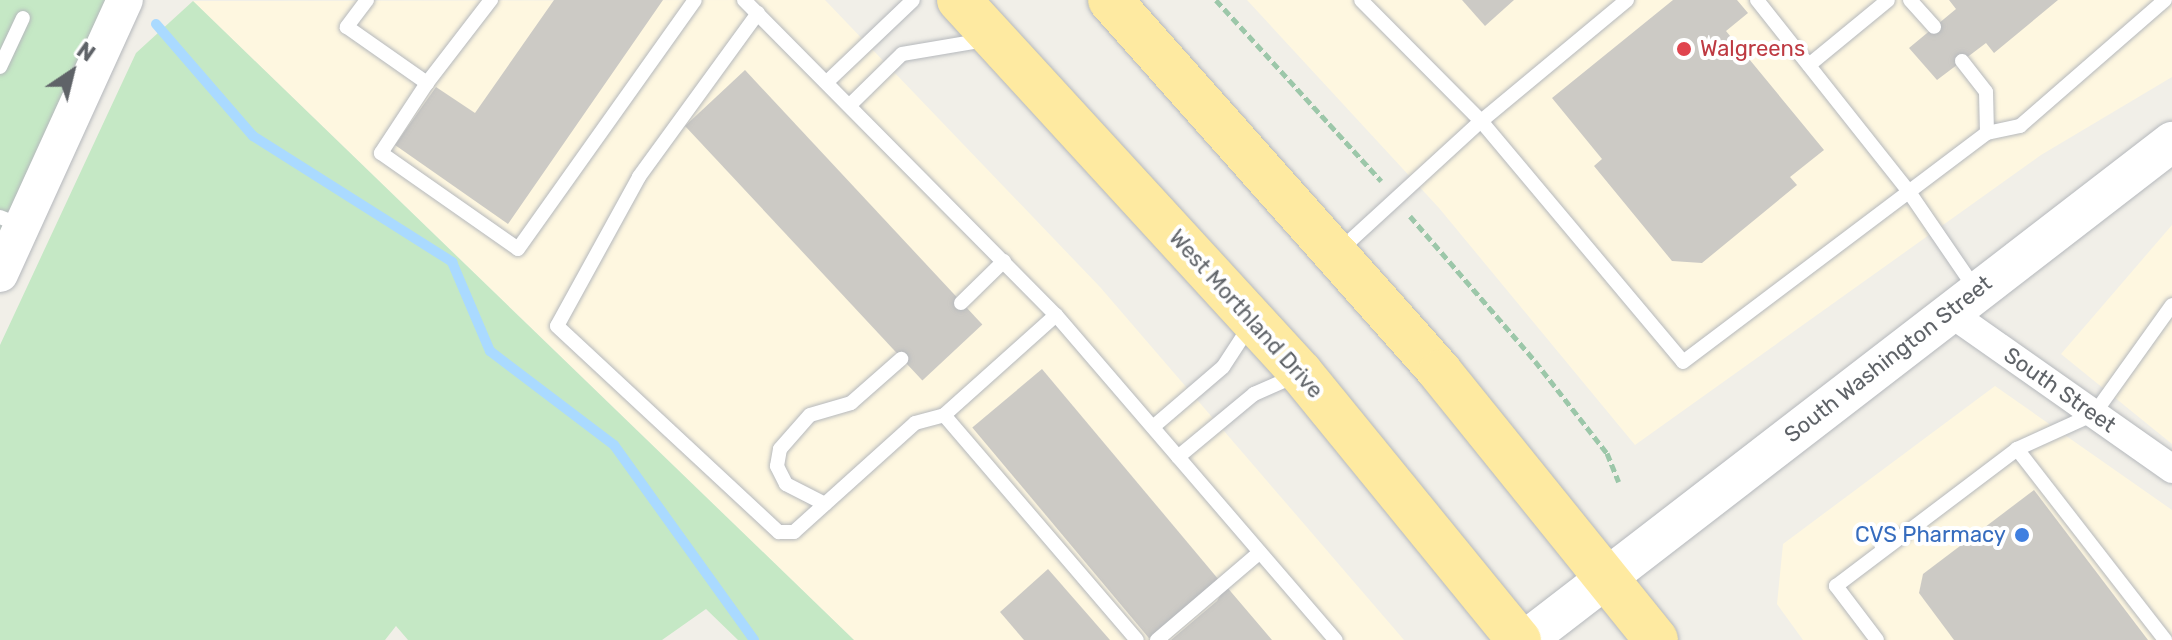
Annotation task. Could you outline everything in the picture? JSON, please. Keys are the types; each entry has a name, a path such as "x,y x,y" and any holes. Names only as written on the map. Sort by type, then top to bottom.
{"highway":[{"name":"West Morthland Drive","path":"959,0 1301,373 1519,640"},
{"path":"1110,0 1337,254 1656,640"}],"main road":[{"name":"South Washington Street","path":"1526,640 2172,142"}],"street":[{"path":"0,274 11,222 125,0"},
{"name":"South Street","path":"1962,301 2094,414 2172,469"}],"lane":[{"path":"367,0 347,27 427,83"},
{"path":"491,0 427,83 381,153 518,249 695,0"},
{"path":"744,0 851,104 1056,315 1336,640"},
{"path":"828,81 913,0"},
{"path":"1361,0 1481,121 1683,362 1987,133 2020,126 2165,0"},
{"path":"1337,254 1481,121 1627,0"},
{"path":"1757,0 1909,192 1962,301"},
{"path":"1809,65 1888,0"},
{"path":"1910,0 1934,27"},
{"path":"758,13 639,177 557,326 779,532 794,532 915,423 944,415 1056,315"},
{"path":"0,67 23,18"},
{"path":"851,104 902,54 995,39"},
{"path":"1962,61 1986,92 1987,133"},
{"path":"961,303 1004,261"},
{"path":"1877,640 1836,586 2017,449 2094,414 2172,305"},
{"path":"1153,427 1223,367 1254,321"},
{"path":"825,504 786,484 780,449 810,415 851,403 901,359"},
{"path":"1178,457 1254,394 1301,373"},
{"path":"944,415 1137,640"},
{"path":"2017,449 2165,640"},
{"path":"1157,640 1260,552"}],"path":[{"path":"1216,0 1396,199 1544,373 1607,453 1619,482"}],"shaded area":[{"path":"825,0 1100,287 1404,640 854,640 193,1"},
{"path":"1247,0 2172,0 2172,77 2041,155 1635,445 1439,208"},
{"path":"2172,225 2172,444 2061,354"},
{"path":"1995,386 2172,510 2172,640 1803,640 1777,604 1783,544"}],"green space":[{"path":"0,0 107,0 0,236"},
{"path":"193,1 854,640 738,640 706,609 662,640 408,640 396,626 385,640 0,640 0,345 136,53"}],"building":[{"path":"554,0 663,0 508,224 395,145 436,87 475,113"},
{"path":"1462,0 1514,0 1485,26"},
{"name":"Walgreens","path":"1673,0 1737,0 1748,13 1726,31 1824,150 1790,177 1797,185 1702,263 1672,261 1594,166 1602,159 1552,98"},
{"path":"1949,0 2058,0 1994,53 1986,43 1937,80 1909,48 1956,9"},
{"path":"745,70 982,325 922,380 685,126"},
{"path":"1042,369 1219,580 1149,638 972,427"},
{"name":"CVS Pharmacy","path":"2034,490 2148,640 1954,640 1919,593 1923,574"},
{"path":"1048,569 1110,640 1024,640 1000,612"},
{"path":"1226,586 1272,640 1171,640 1217,601"}],"waterway":[{"path":"156,24 253,136 452,262 490,351 614,445 754,640"}],"place":[{"name":"Walgreens","path":"1684,49"},
{"name":"CVS Pharmacy","path":"2022,535"}]}
